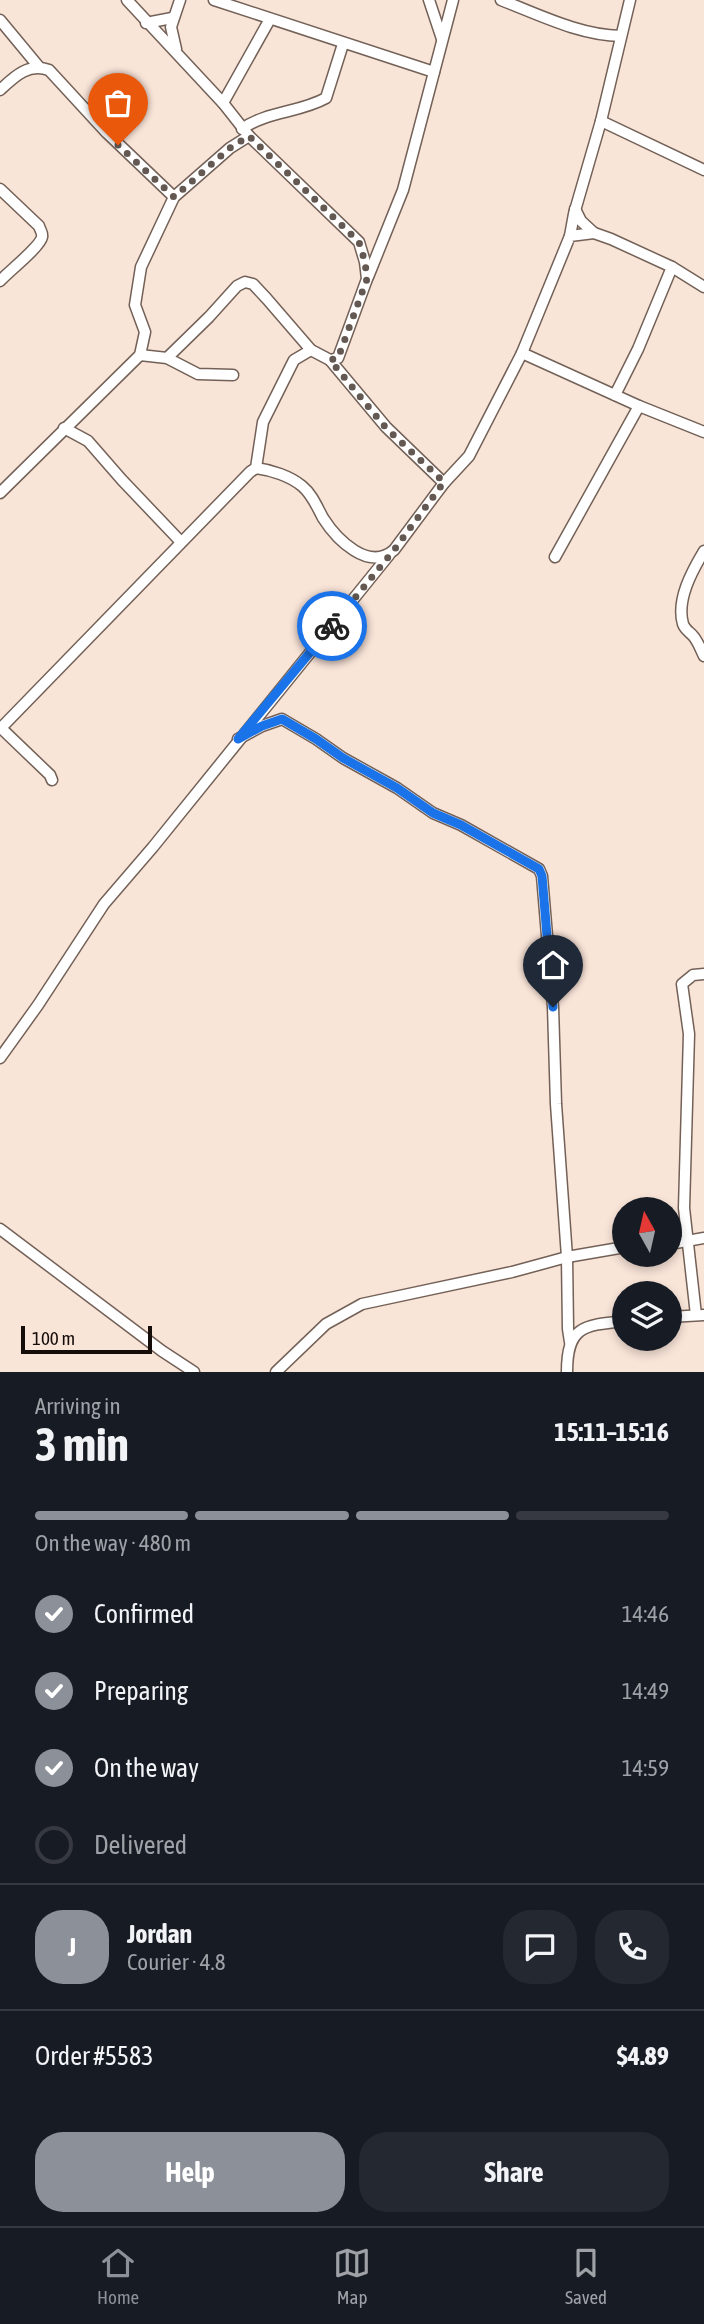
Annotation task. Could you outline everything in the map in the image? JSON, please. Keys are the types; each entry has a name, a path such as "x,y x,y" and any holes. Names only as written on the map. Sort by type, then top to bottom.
{"street":[{"path":"127,0 223,103 246,133 359,242 367,279"},
{"path":"176,51 171,36 172,18 180,0"},
{"path":"214,0 434,72"},
{"path":"429,0 442,39"},
{"path":"330,360 338,358 404,190 453,0"},
{"path":"501,0 573,28 621,36"},
{"path":"0,1058 104,904 313,651 444,482 469,456 522,353 570,236 630,0"},
{"path":"146,23 172,18"},
{"path":"223,103 270,19"},
{"path":"0,20 39,67 49,71 122,149 174,197"},
{"path":"0,493 140,355 145,332 135,305 141,267 174,197 266,117 305,108 326,98 343,44"},
{"path":"0,90 25,70 39,67"},
{"path":"601,121 704,170"},
{"path":"0,189 38,226 42,239 0,281"},
{"path":"575,209 581,221 594,233 671,267 704,287"},
{"path":"570,236 594,233"},
{"path":"359,242 382,242"},
{"path":"615,396 638,349 671,267"},
{"path":"167,358 237,286 245,282 253,284 311,350 330,360 386,428 444,482"},
{"path":"52,780 51,775 0,728 256,468 263,422 295,360 311,350"},
{"path":"522,353 639,407 704,432"},
{"path":"140,355 167,358 198,374 233,375"},
{"path":"555,557 639,407"},
{"path":"64,428 88,441 181,542"},
{"path":"256,468 280,474 301,485 325,520 359,554 370,558 389,554"},
{"path":"704,551 688,584 682,618 684,627 695,638 704,656"},
{"path":"238,739 282,719 397,788 433,813 461,825 539,869 542,876 553,1007 556,1104 567,1256 570,1342 567,1372"},
{"path":"682,1316 700,1315 687,1242 684,1185 689,1034 682,984 693,975 704,974"},
{"path":"0,1229 194,1372"},
{"path":"682,1243 704,1238"},
{"path":"276,1372 326,1324 362,1304 512,1272 567,1256 612,1249"},
{"path":"570,1342 580,1329 591,1324 612,1322"}],"way so far":[{"path":"118,145 174,197 230,148 249,136 359,242 362,248 367,279 338,358 330,360 386,428 444,482 394,550 332,626"}],"route":[{"path":"332,626 238,739 282,719 397,788 433,813 461,825 539,869 542,876 553,1007"}]}
